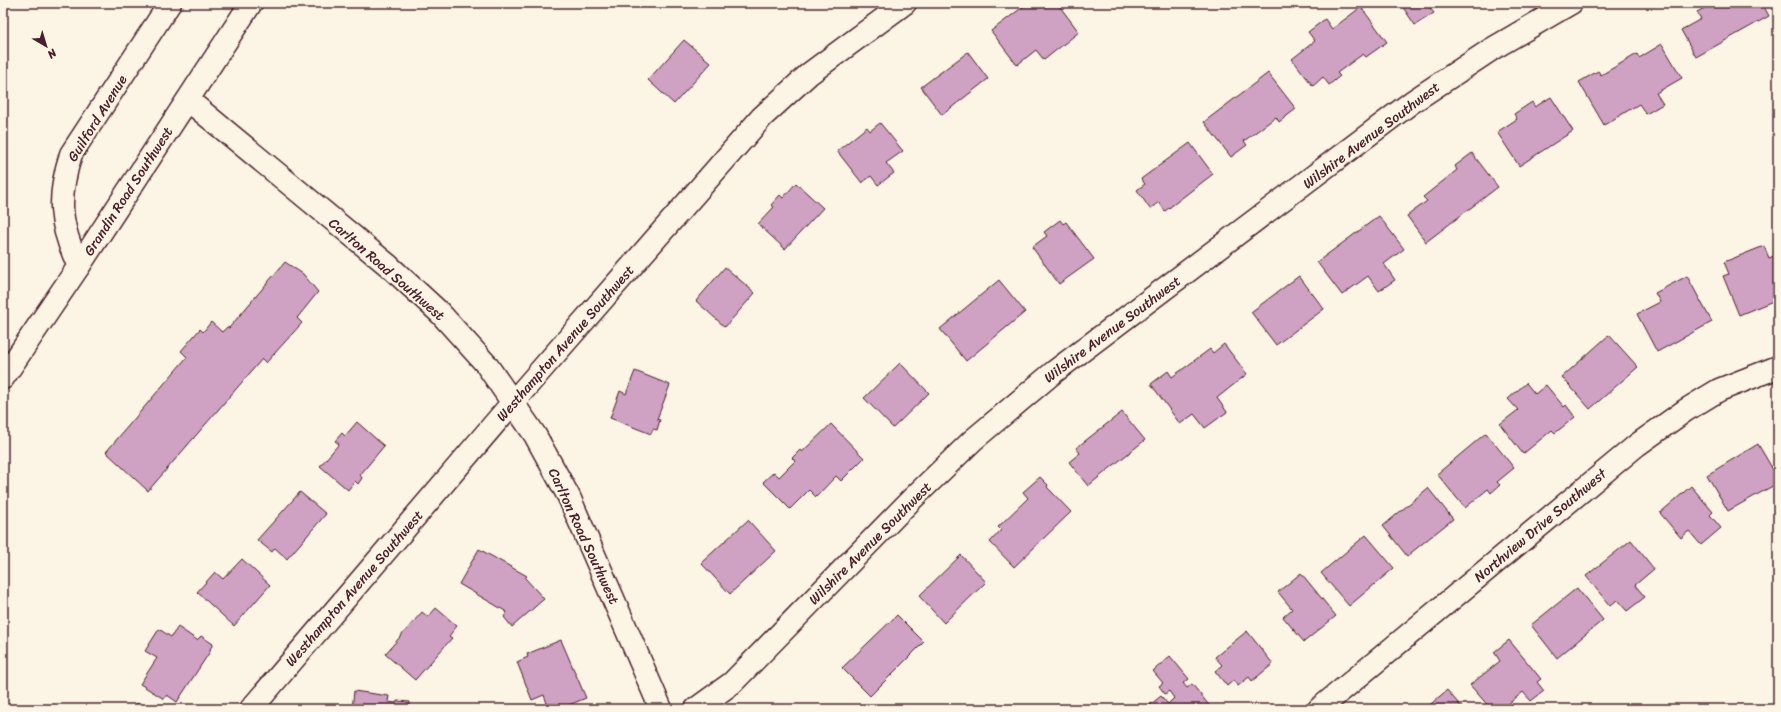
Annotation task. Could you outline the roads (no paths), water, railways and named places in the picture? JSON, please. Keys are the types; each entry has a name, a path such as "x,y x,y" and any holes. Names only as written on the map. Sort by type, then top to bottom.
{"street":[{"name":"Guilford Avenue","path":"79,266 65,232 62,210 63,178 71,154 170,3"},
{"name":"Grandin Road Southwest","path":"3,378 79,266 251,3"},
{"name":"Westhampton Avenue Southwest","path":"251,709 513,402 762,117 809,74 905,3"},
{"name":"Wilshire Avenue Southwest","path":"696,709 732,683 912,499 973,440 1054,372 1412,102 1492,49 1571,3"},
{"name":"Carlton Road Southwest","path":"188,100 388,266 440,313 486,364 535,435 570,497 661,709"},
{"name":"Northview Drive Southwest","path":"1319,709 1637,445 1686,410 1720,390 1778,367"}]}
